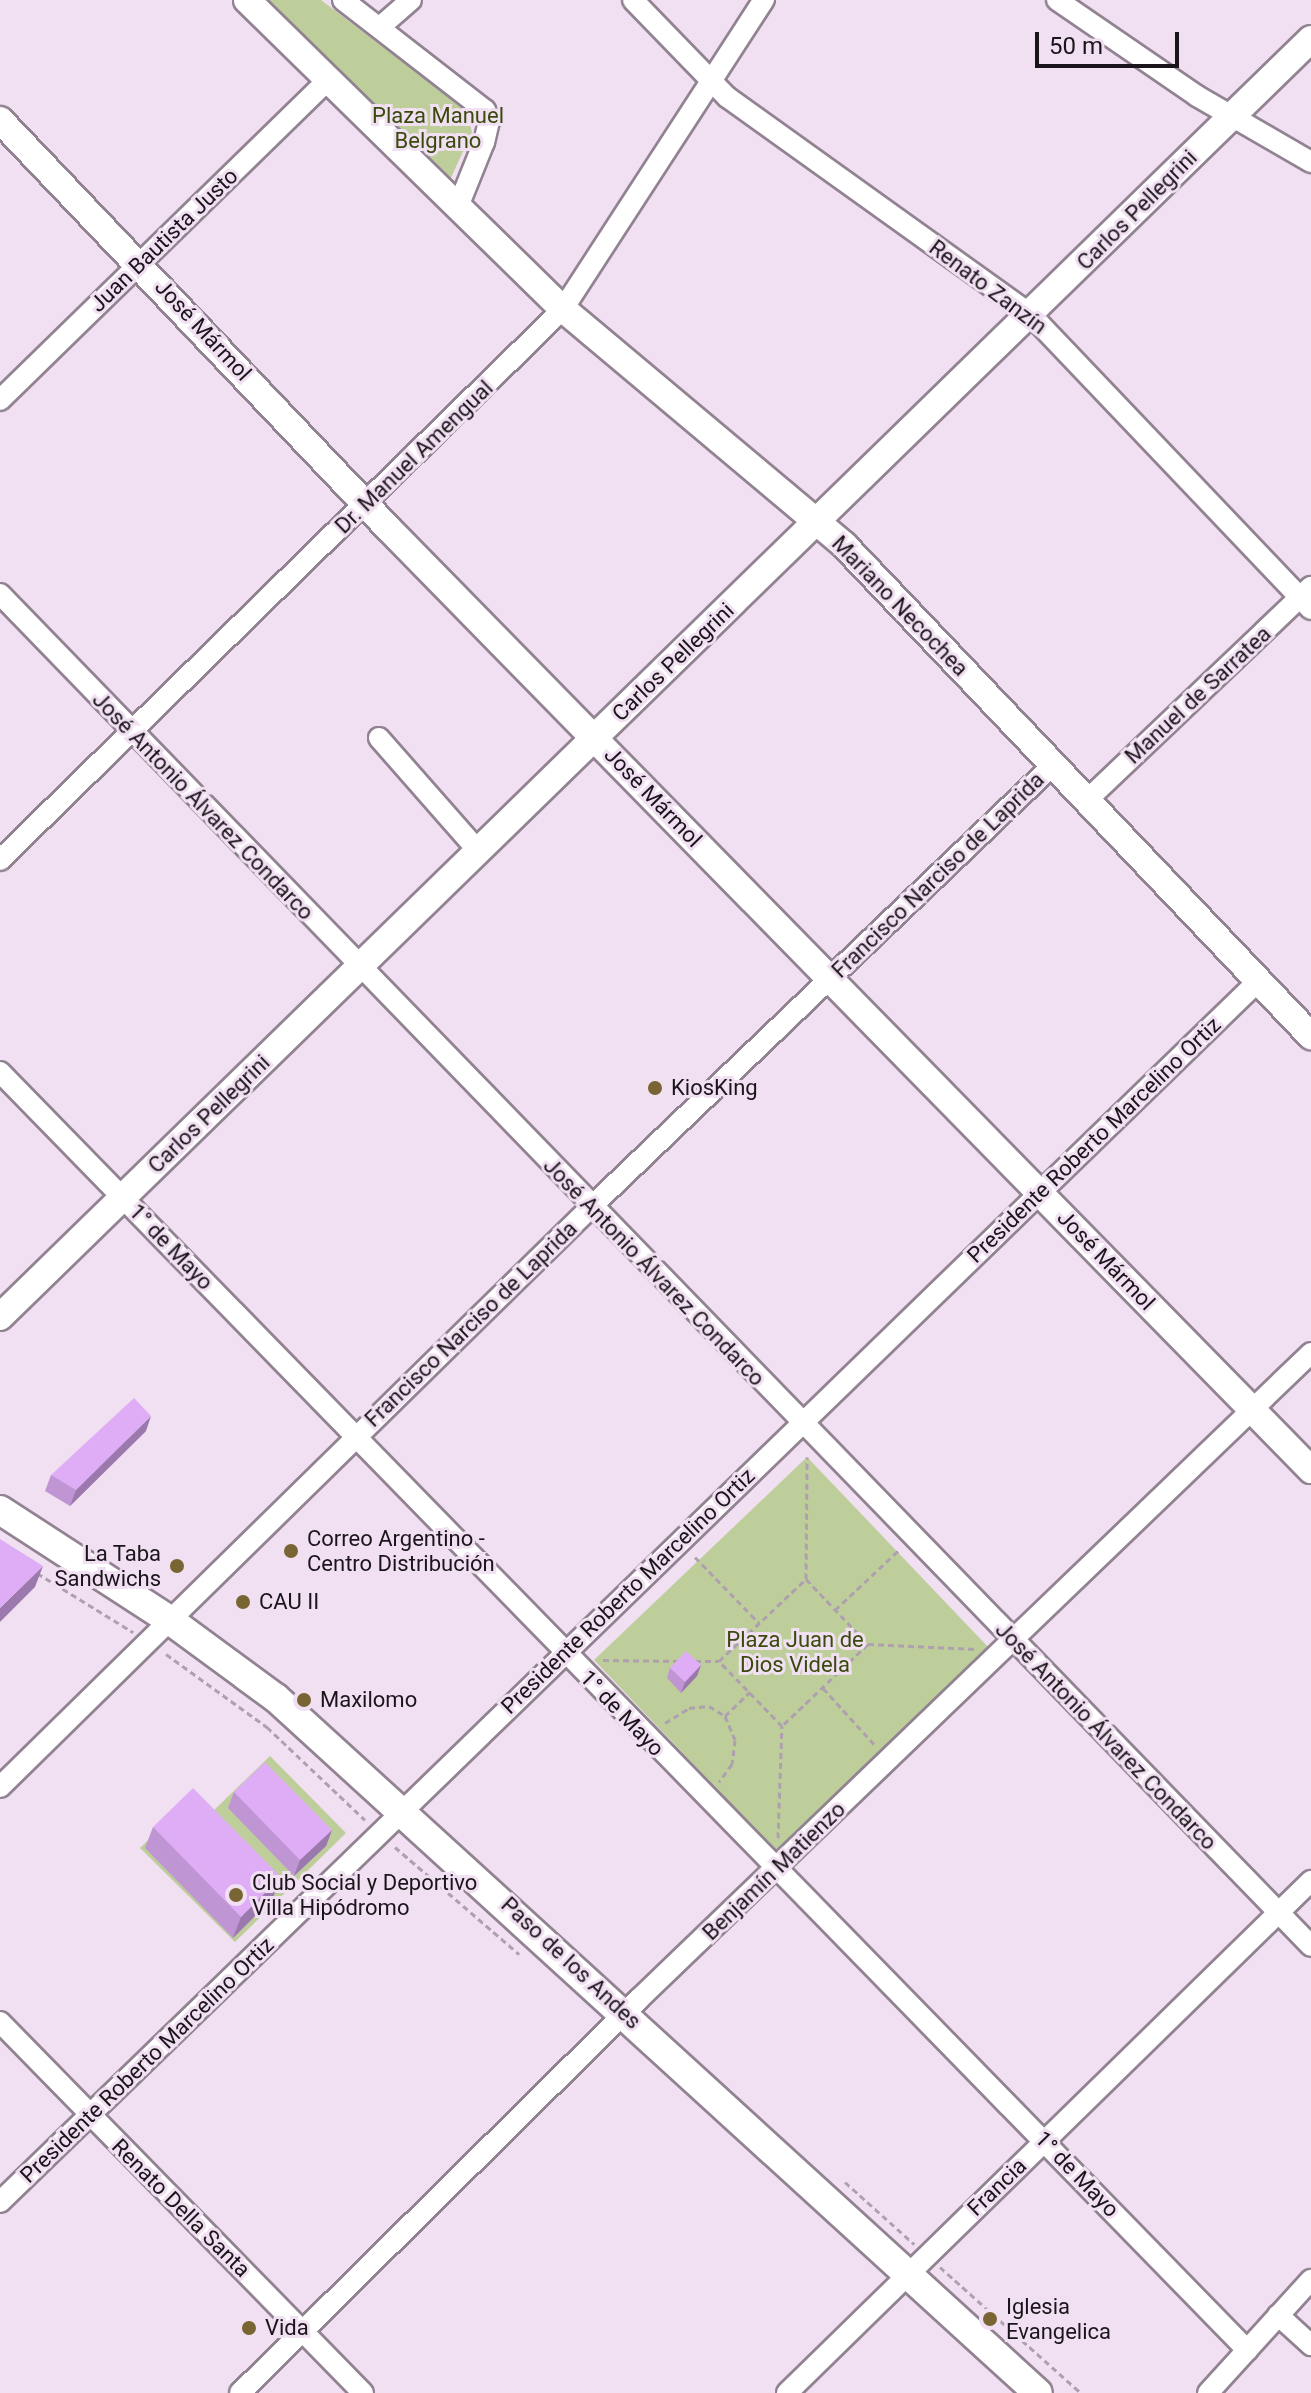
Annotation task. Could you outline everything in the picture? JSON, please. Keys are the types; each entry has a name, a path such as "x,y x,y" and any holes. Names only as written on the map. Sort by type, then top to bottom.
{"main road":[{"name":"Paso de los Andes","path":"0,1510 171,1621 276,1698 405,1810 1038,2393"}],"street":[{"name":"Mariano Necochea","path":"247,0 457,209 563,309 817,521 1311,1036"},
{"path":"343,0 479,103 488,116 484,142 457,209"},
{"path":"380,27 411,0"},
{"name":"Renato Zanzín","path":"633,0 710,82 1031,315 1307,598"},
{"name":"Dr. Manuel Amengual","path":"0,860 563,309 764,0"},
{"path":"1057,0 1233,116 1311,162"},
{"name":"Carlos Pellegrini","path":"0,1317 1311,39"},
{"name":"Juan Bautista Justo","path":"0,400 328,80"},
{"name":"José Mármol","path":"0,120 367,503 1311,1470"},
{"name":"José Antonio Álvarez Condarco","path":"0,594 359,968 1311,1946"},
{"name":"Manuel de Sarratea","path":"1085,802 1307,598"},
{"path":"379,738 479,852"},
{"name":"Francisco Narciso de Laprida","path":"0,1787 591,1207 1051,767"},
{"name":"Presidente Roberto Marcelino Ortiz","path":"0,2202 1258,981"},
{"name":"1° de Mayo","path":"0,1072 564,1653 776,1862 1247,2350"},
{"name":"Benjamín Matienzo","path":"240,2393 776,1862 889,1761 1311,1353"},
{"name":"Francia","path":"787,2393 1311,1881"},
{"name":"Renato Della Santa","path":"0,2022 363,2393"},
{"path":"1208,2393 1311,2280"},
{"path":"1278,2315 1311,2345"}],"path":[{"path":"807,1457 806,1579 835,1610 868,1644 990,1649"},
{"path":"835,1610 913,1537"},
{"path":"679,1541 759,1623"},
{"path":"27,1567 149,1642 267,1727 380,1834 523,1958"},
{"path":"594,1660 719,1661 806,1579"},
{"path":"776,1862 782,1726 868,1644"},
{"path":"719,1661 782,1726"},
{"path":"823,1688 889,1761"},
{"path":"725,1716 750,1692"},
{"path":"658,1727 689,1708 709,1706 725,1716 735,1740 732,1764 714,1787"}],"green space":[{"name":"Plaza Manuel Belgrano","path":"264,0 321,0 466,110 472,132 449,182"},
{"name":"Plaza Juan de Dios Videla","path":"807,1457 990,1649 777,1852 594,1660"},
{"name":"Club Social y Deportivo Villa Hipódromo","path":"270,1756 346,1833 235,1942 140,1848 195,1794 212,1812"}],"building":[{"path":"134,1398 151,1416 76,1490 51,1475"},
{"path":"0,1539 43,1566 0,1608"},
{"path":"686,1651 701,1665 685,1682 670,1668"},
{"path":"265,1762 332,1830 300,1860 234,1792"},
{"path":"193,1788 281,1877 241,1917 153,1827"}],"place":[{"name":"KiosKing","path":"655,1088"},
{"name":"Correo Argentino - Centro Distribución","path":"291,1551"},
{"name":"La Taba Sandwichs","path":"177,1566"},
{"name":"CAU II","path":"243,1602"},
{"name":"Maxilomo","path":"304,1700"},
{"name":"Club Social y Deportivo Villa Hipódromo","path":"236,1895"},
{"name":"Iglesia Evangelica","path":"990,2319"},
{"name":"Vida","path":"249,2328"}]}
